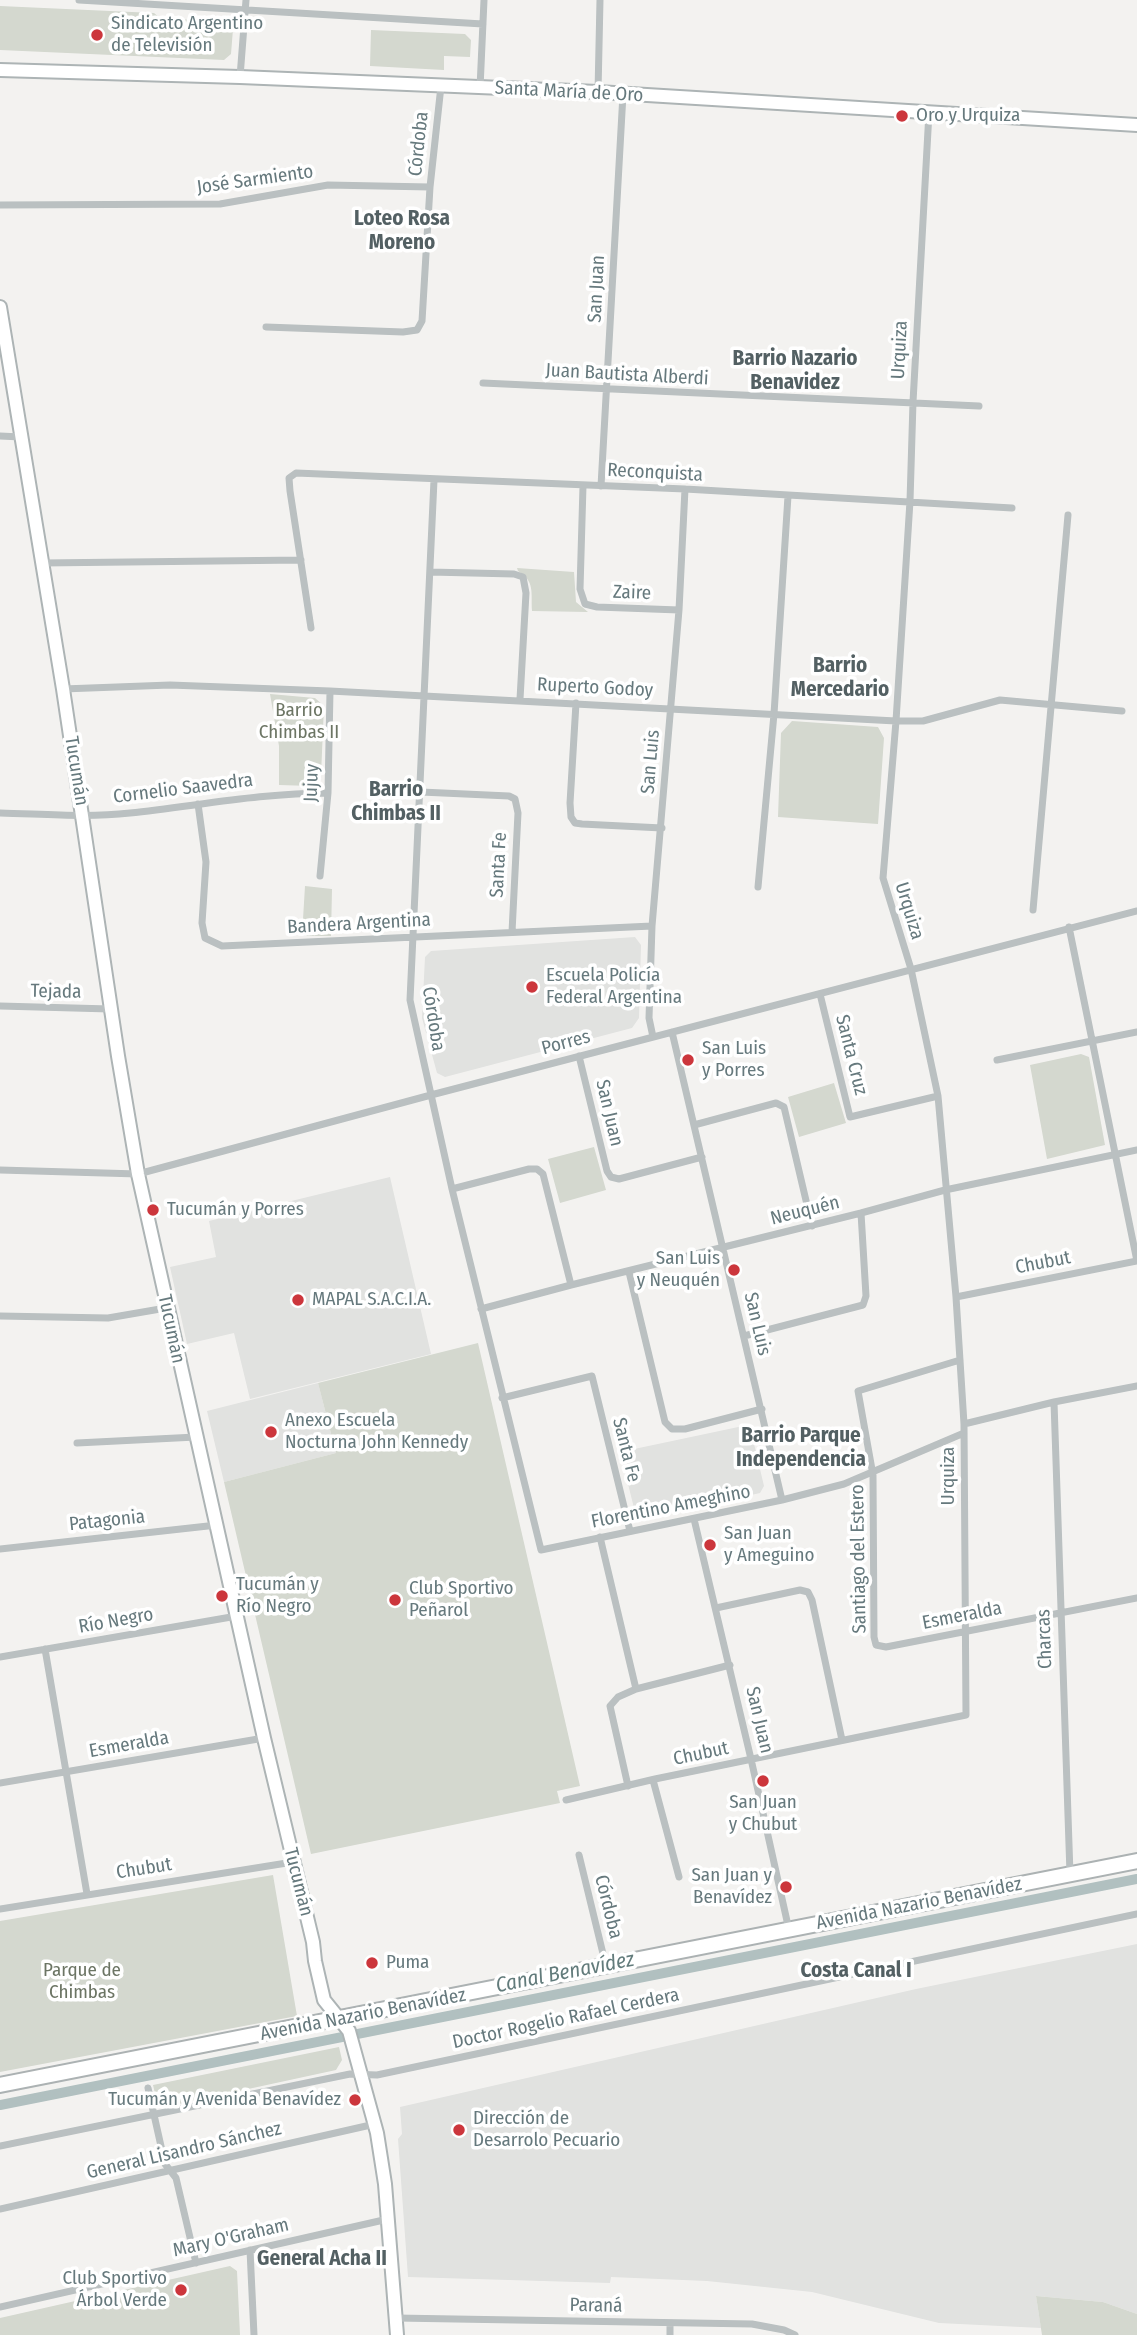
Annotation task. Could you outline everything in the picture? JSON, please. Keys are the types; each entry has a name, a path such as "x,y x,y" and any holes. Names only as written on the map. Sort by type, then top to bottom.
{"main road":[{"name":"Santa María de Oro","path":"0,70 598,92 1137,125"},
{"name":"Tucumán","path":"0,307 63,689 110,1009 138,1174 166,1308 313,1942 324,2000 347,2030 375,2124 383,2166 397,2335"},
{"name":"Avenida Nazario Benavídez","path":"0,2085 347,2030 606,1966 1137,1861"}],"street":[{"path":"79,0 483,24"},
{"path":"240,77 246,0"},
{"path":"480,88 484,0"},
{"path":"598,92 600,0"},
{"name":"Córdoba","path":"266,327 403,332 417,330 422,321 430,187 441,86"},
{"name":"San Juan","path":"601,486 623,94"},
{"name":"Urquiza","path":"929,112 897,721 883,878 911,969 938,1096 964,1424 966,1715"},
{"name":"José Sarmiento","path":"0,205 220,204 328,185 430,187"},
{"name":"Juan Bautista Alberdi","path":"483,383 607,391 979,406"},
{"path":"0,436 21,437"},
{"name":"Reconquista","path":"301,560 289,478 296,473 685,489 1012,508"},
{"name":"Córdoba","path":"434,480 410,1000 452,1189 541,1550"},
{"name":"Zaire","path":"583,486 580,589 584,604 597,607 679,610"},
{"name":"San Luis","path":"653,1037 649,1018 653,926 679,610 685,489"},
{"path":"758,887 774,714 788,496"},
{"path":"1033,910 1068,515"},
{"path":"42,563 301,560 311,628"},
{"path":"430,572 514,574 523,578 526,593 520,699"},
{"name":"Ruperto Godoy","path":"63,689 170,685 330,691 897,721 923,721 1000,700 1122,711"},
{"name":"Jujuy","path":"320,876 328,793 330,691"},
{"path":"576,703 571,817 575,823 662,828"},
{"name":"Santa Fe","path":"421,792 509,796 515,800 517,813 512,932"},
{"name":"Cornelio Saavedra","path":"0,813 83,816 128,814 259,795 328,793"},
{"name":"Bandera Argentina","path":"198,804 206,862 202,923 205,938 222,946 653,926"},
{"name":"Porres","path":"0,1170 138,1174 1137,911"},
{"path":"1069,927 1137,1261"},
{"name":"Santa Cruz","path":"820,993 850,1117 938,1096"},
{"name":"Tejada","path":"0,1006 110,1009"},
{"name":"San Luis","path":"672,1032 782,1500"},
{"path":"997,1060 1137,1032"},
{"name":"San Juan","path":"579,1056 607,1171 611,1177 619,1179 702,1157"},
{"path":"694,1125 776,1103 784,1107 813,1226"},
{"name":"Neuquén","path":"481,1309 945,1190 1137,1150"},
{"path":"452,1189 537,1169 543,1174 571,1285"},
{"path":"744,1336 863,1305 866,1296 861,1213"},
{"name":"Chubut","path":"956,1297 1137,1261"},
{"path":"629,1272 665,1422 672,1429 685,1429 762,1409"},
{"path":"0,1316 108,1318 166,1308"},
{"name":"Santiago del Estero","path":"876,1645 872,1471 858,1391 960,1360"},
{"name":"Santa Fe","path":"502,1398 592,1376 630,1531"},
{"path":"964,1424 1054,1402 1137,1386"},
{"name":"Charcas","path":"1054,1402 1070,1874"},
{"name":"Florentino Ameghino","path":"541,1550 782,1500 844,1484 964,1433"},
{"path":"77,1443 196,1437"},
{"name":"San Juan","path":"694,1519 730,1665 789,1930"},
{"name":"Patagonia","path":"0,1549 217,1525"},
{"path":"600,1537 636,1689"},
{"path":"716,1608 800,1591 808,1592 812,1600 842,1740"},
{"name":"Esmeralda","path":"876,1645 886,1647 1137,1598"},
{"name":"Río Negro","path":"0,1657 237,1616"},
{"path":"45,1649 87,1894"},
{"path":"628,1786 610,1706 618,1697 636,1689 730,1665"},
{"name":"Chubut","path":"566,1800 966,1715"},
{"name":"Esmeralda","path":"0,1783 264,1738"},
{"path":"653,1780 679,1877"},
{"name":"Córdoba","path":"579,1855 606,1966"},
{"name":"Chubut","path":"0,1909 293,1862"},
{"name":"Doctor Rogelio Rafael Cerdera","path":"0,2146 350,2074 377,2075 1137,1914"},
{"path":"148,2088 165,2164 176,2178 196,2263"},
{"name":"General Lisandro Sánchez","path":"0,2209 375,2124"},
{"name":"Mary O'Graham","path":"0,2307 388,2219"},
{"path":"250,2250 254,2335"},
{"name":"Paraná","path":"396,2318 752,2324 784,2330 795,2335"},
{"path":"670,2323 670,2335"}],"shaded area":[{"name":"Escuela Policía Federal Argentina","path":"635,937 641,945 639,1018 632,1028 445,1077 437,1073 422,1018 425,957 431,951"},
{"name":"MAPAL S.A.C.I.A.","path":"390,1177 431,1354 250,1399 234,1333 187,1344 170,1267 216,1257 209,1221"},
{"name":"Anexo Escuela Nocturna John Kennedy","path":"318,1383 336,1453 224,1482 207,1411"},
{"path":"743,1426 751,1431 764,1486 760,1493 644,1519 636,1516 620,1452"},
{"path":"1137,1944 1137,2314 1103,2302 1036,2296 1041,2328 939,2323 812,2292 707,2281 611,2277 610,2283 408,2277 398,2139 402,2134 400,2107 916,1989"}],"green space":[{"name":"Sindicato Argentino de Televisión","path":"0,6 154,13 160,18 227,22 233,29 231,54 224,60 0,50"},
{"path":"371,30 465,34 471,40 470,57 444,56 444,70 370,66"},
{"path":"517,568 574,572 576,602 588,612 532,611 530,583"},
{"name":"Barrio Chimbas II","path":"270,694 315,698 324,706 321,775 311,786 279,785 279,746"},
{"path":"792,721 878,727 884,738 878,824 778,817 781,733"},
{"path":"305,886 332,889 331,936 302,936"},
{"path":"1081,1054 1089,1057 1105,1145 1047,1159 1030,1065"},
{"path":"834,1083 846,1123 799,1137 788,1097"},
{"path":"594,1147 606,1190 560,1203 548,1159"},
{"name":"Club Sportivo Peñarol","path":"478,1343 580,1786 557,1791 560,1803 311,1854 224,1482 336,1453 318,1383"},
{"name":"Parque de Chimbas","path":"273,1875 297,2016 0,2072 0,1921"},
{"path":"339,2047 342,2060 336,2070 165,2107 157,2102 153,2085"},
{"name":"Club Sportivo Árbol Verde","path":"230,2266 237,2271 240,2335 0,2335 0,2318"},
{"path":"1036,2296 1103,2302 1137,2314 1137,2335 1042,2335"}],"waterway":[{"name":"Canal Benavídez","path":"0,2105 1137,1879"}],"place":[{"name":"Sindicato Argentino de Televisión","path":"97,35"},
{"name":"Oro y Urquiza","path":"902,116"},
{"name":"Escuela Policía Federal Argentina","path":"532,987"},
{"name":"San Luis y Porres","path":"688,1060"},
{"name":"Tucumán y Porres","path":"153,1210"},
{"name":"San Luis y Neuquén","path":"734,1270"},
{"name":"MAPAL S.A.C.I.A.","path":"298,1300"},
{"name":"Anexo Escuela Nocturna John Kennedy","path":"271,1432"},
{"name":"San Juan y Ameguino","path":"710,1545"},
{"name":"Tucumán y Río Negro","path":"222,1596"},
{"name":"Club Sportivo Peñarol","path":"395,1600"},
{"name":"San Juan y Chubut","path":"763,1781"},
{"name":"San Juan y Benavídez","path":"786,1887"},
{"name":"Puma","path":"372,1963"},
{"name":"Tucumán y Avenida Benavídez","path":"355,2100"},
{"name":"Dirección de Desarrolo Pecuario","path":"459,2130"},
{"name":"Club Sportivo Árbol Verde","path":"181,2290"}],"district":[{"name":"Loteo Rosa Moreno","path":"402,231"},
{"name":"Barrio Nazario Benavidez","path":"795,371"},
{"name":"Barrio Mercedario","path":"840,678"},
{"name":"Barrio Chimbas II","path":"396,802"},
{"name":"Barrio Parque Independencia","path":"801,1448"},
{"name":"Costa Canal I","path":"856,1971"},
{"name":"General Acha II","path":"322,2259"}]}
